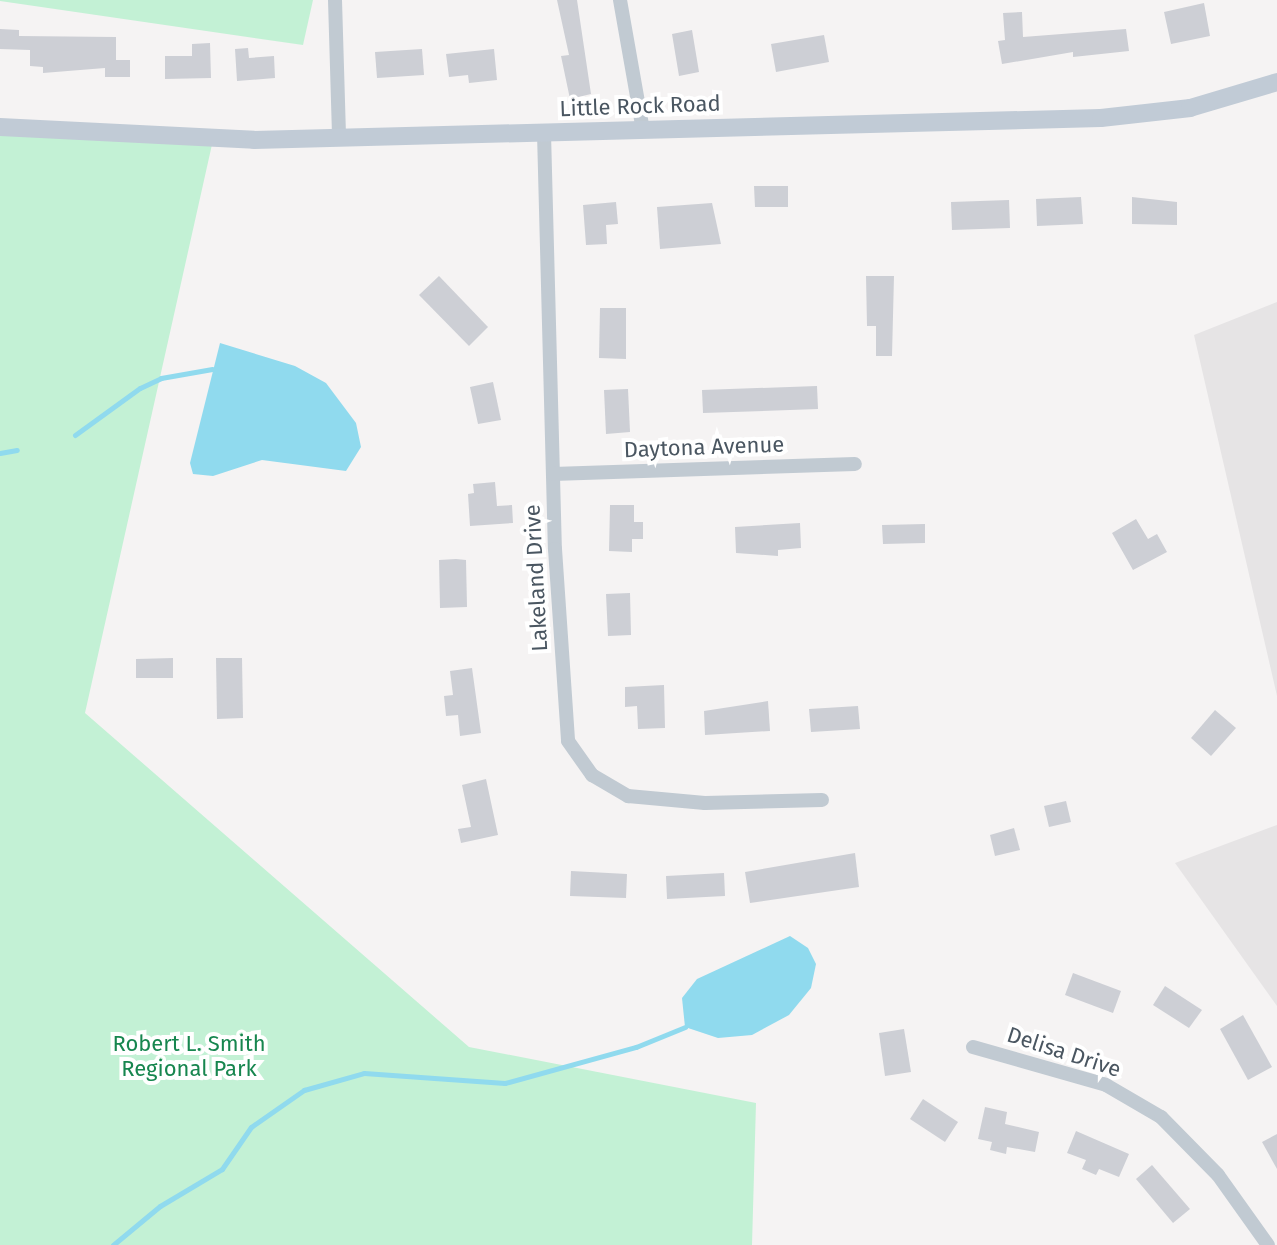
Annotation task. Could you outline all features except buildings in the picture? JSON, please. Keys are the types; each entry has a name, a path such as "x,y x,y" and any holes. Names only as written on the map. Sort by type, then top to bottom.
{"main road":[{"name":"Little Rock Road","path":"0,127 213,140 1101,118 1190,108 1277,82"}],"street":[{"path":"335,0 339,138"},
{"path":"620,0 643,130"},
{"name":"Lakeland Drive","path":"544,133 553,474 564,714 568,741 582,765 609,788 657,803 822,800"},
{"name":"Daytona Avenue","path":"553,474 855,464"},
{"name":"Delisa Drive","path":"973,1047 1106,1085 1161,1117 1218,1175 1268,1245"}],"shaded area":[{"path":"1277,302 1277,696 1194,335"},
{"path":"1277,825 1277,1006 1175,863"}],"green space":[{"path":"0,0 313,0 303,45 0,1"},
{"name":"Robert L. Smith Regional Park","path":"0,127 213,140 85,713 469,1047 756,1103 752,1245 0,1245"}],"water":[{"path":"220,343 295,366 326,383 356,423 361,447 346,471 262,460 213,476 193,474 190,463"},
{"path":"790,936 808,948 816,964 811,988 789,1015 752,1035 718,1038 685,1027 682,998 697,979"}],"waterway":[{"path":"75,435 140,388 161,378 212,369"},
{"path":"0,453 17,450"},
{"path":"113,1245 160,1206 222,1169 251,1127 304,1090 364,1073 505,1083 636,1047 685,1027"}]}
